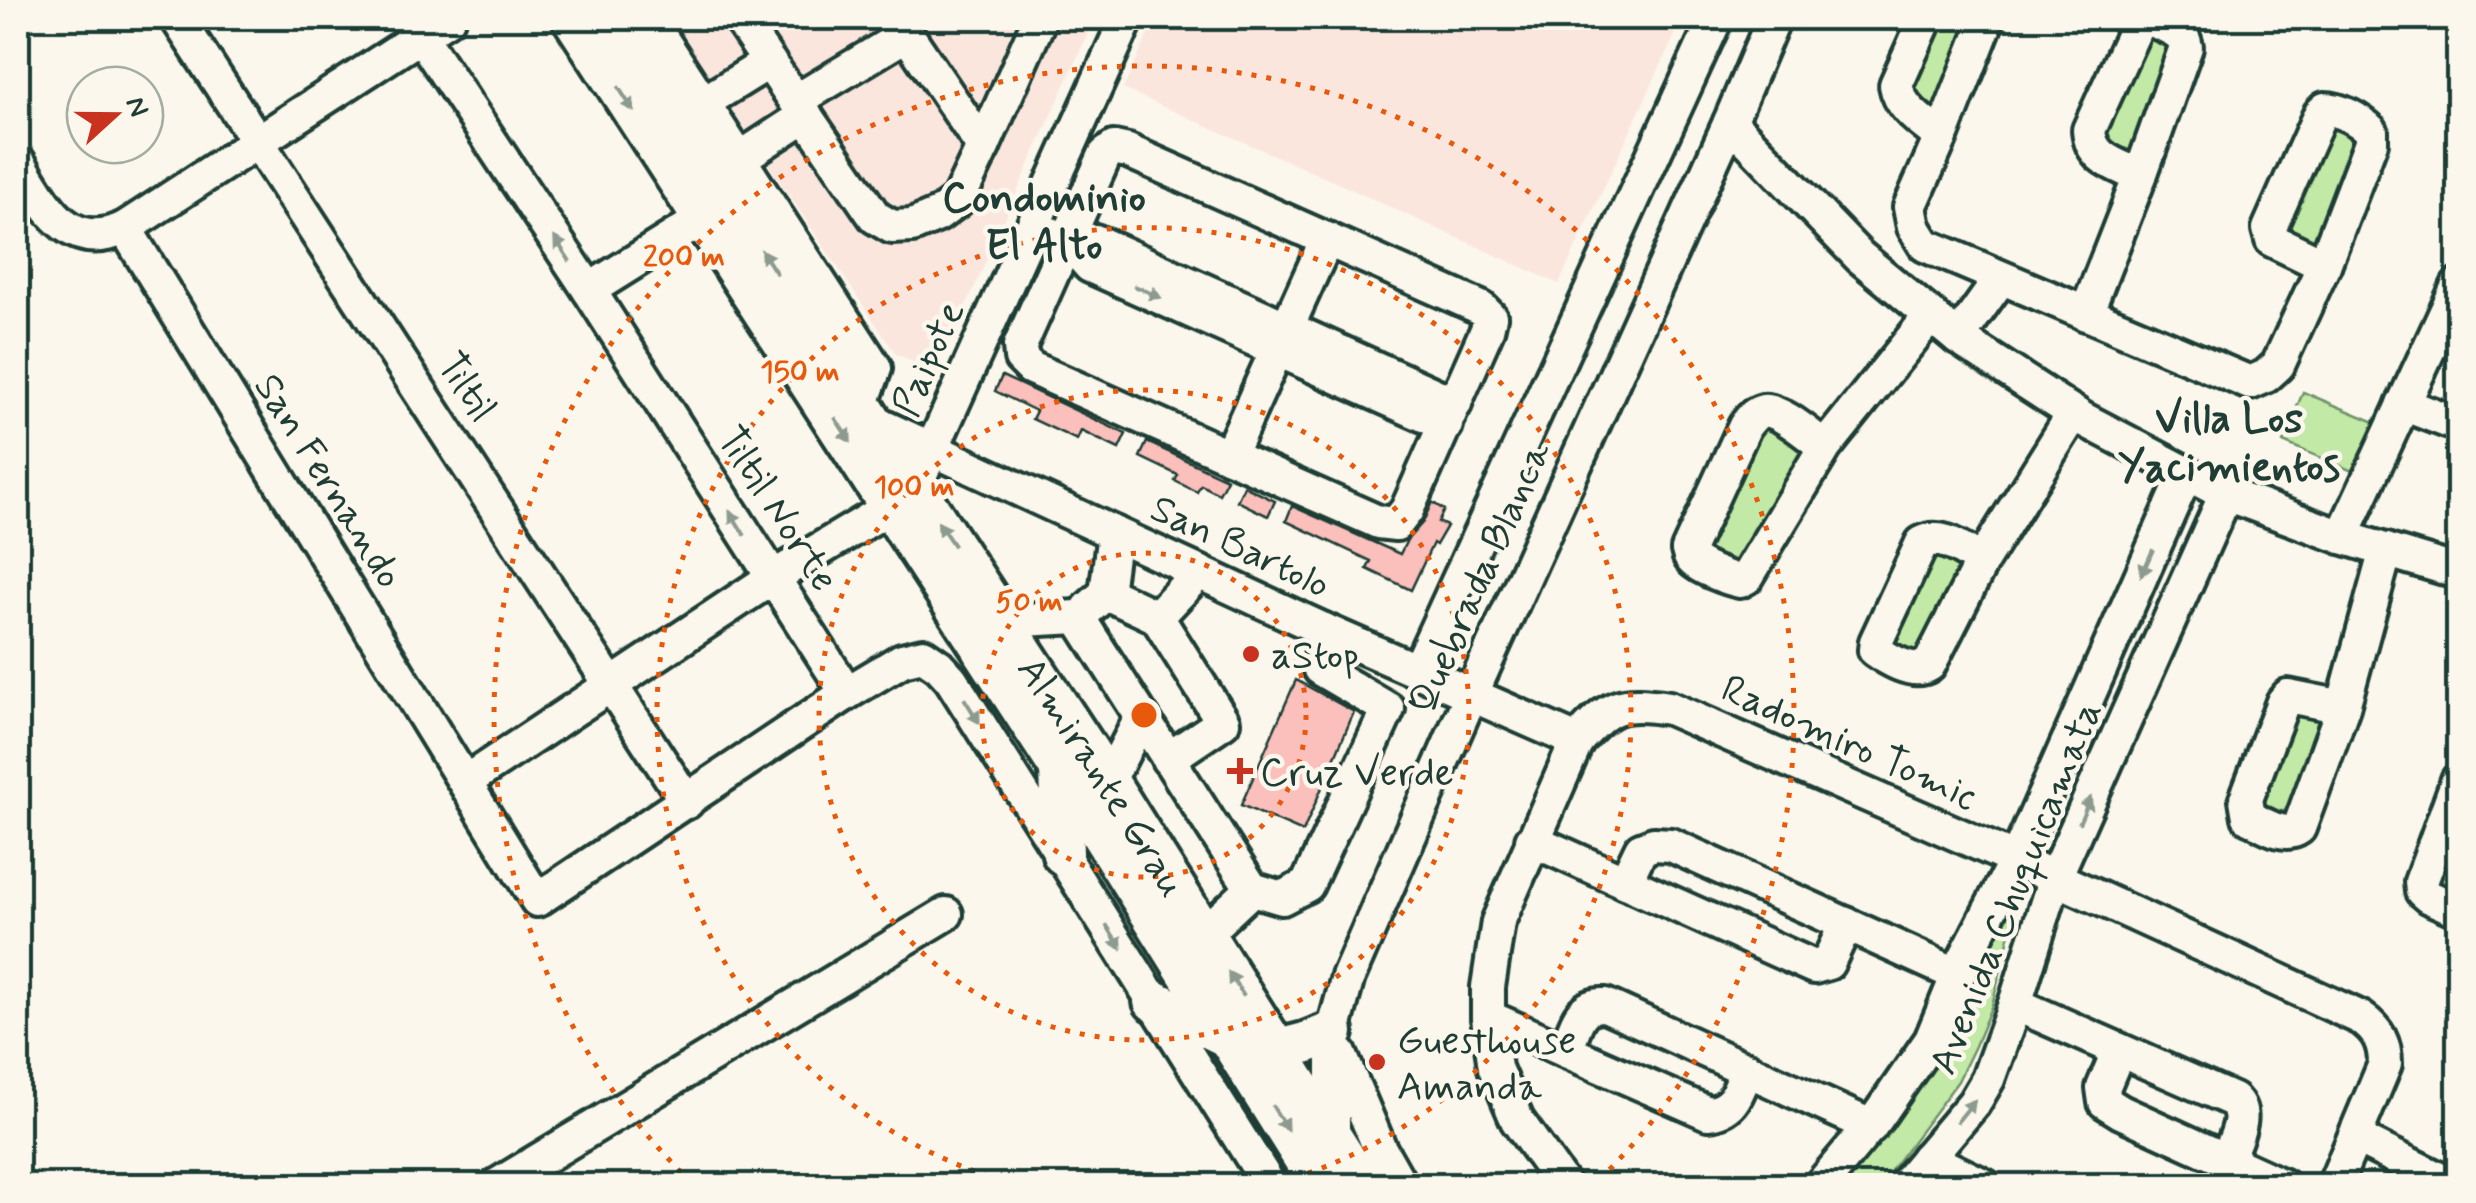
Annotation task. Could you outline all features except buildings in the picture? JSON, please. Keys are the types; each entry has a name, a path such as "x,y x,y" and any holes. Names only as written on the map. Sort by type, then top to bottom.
{"main road":[{"name":"Almirante Grau","path":"573,18 704,218 904,497 1004,621 1362,1186"},
{"name":"Almirante Grau","path":"614,18 866,413 904,497 1060,768 1320,1185"},
{"path":"1060,768 1062,854"},
{"path":"1154,1001 1230,1038"},
{"path":"1278,1050 1334,1032"}],"street":[{"name":"Tiltil","path":"177,18 686,802"},
{"path":"648,18 875,368 866,413"},
{"path":"739,18 875,217 892,226 912,226 938,216 958,200 1040,18"},
{"name":"Paipote","path":"904,497 932,449 1127,18"},
{"path":"1417,671 1716,18"},
{"name":"Quebrada Blanca","path":"1320,1185 1334,1142 1334,1032 1348,978 1470,695 1774,18"},
{"path":"1926,18 1896,85 1905,106 1941,138"},
{"path":"1988,18 1910,207 1914,227 1924,245 2250,382 2266,376 2278,365 2324,265"},
{"path":"18,161 55,219 72,229 110,235 258,142 426,23"},
{"name":"Tiltil Norte","path":"426,23 589,290 847,693"},
{"path":"739,158 902,26 984,147"},
{"path":"703,103 769,62"},
{"path":"1730,122 1860,257 1958,338 2074,413 2226,494 2458,572"},
{"path":"1114,148 1327,239 1481,308 1490,317 1407,510 1396,524 1378,522 1031,368 1022,358 1020,346 1105,155 1114,148"},
{"path":"2086,314 2140,176"},
{"path":"589,290 704,218"},
{"path":"1033,226 1068,241 1095,241 1282,339 1450,415"},
{"name":"San Fernando","path":"126,228 537,900 686,802"},
{"path":"1230,456 1327,239"},
{"path":"1958,338 2001,278"},
{"path":"2342,536 2458,286"},
{"path":"1825,448 1772,411 1754,415 1745,426 1688,550 1690,558 1732,580 1746,577 1825,448 1930,315"},
{"path":"2403,404 2450,422 2458,420"},
{"name":"San Bartolo","path":"866,413 932,449 1324,630 1577,741"},
{"path":"1982,561 2074,413"},
{"name":"Avenida Chuquicamata","path":"1820,1186 1871,1126 1931,1040 2016,860 2186,474"},
{"name":"Avenida Chuquicamata","path":"1904,1186 1974,1103 1988,1079 2055,877 2226,494"},
{"path":"466,782 772,578 904,497"},
{"path":"1004,621 1078,617 1106,593 1114,533"},
{"path":"2342,706 2386,550"},
{"path":"1157,617 1200,572"},
{"path":"1106,593 1157,617 1223,722 1168,759"},
{"path":"1078,617 1252,889 1282,898 1308,886 1388,709 1320,668 1324,630"},
{"name":"Almirante Grau","path":"847,693 902,660 922,655 952,679 1270,1186"},
{"path":"686,802 847,693"},
{"name":"Radomiro Tomic","path":"1564,1186 1517,1120 1495,1068 1488,988 1498,922 1577,741 1596,721 1618,707 1637,703 1669,708 2055,877 2370,1024 2382,1042 2385,1064 2334,1186"},
{"path":"1108,782 1141,718"},
{"path":"2458,780 2421,882 2422,892 2458,910"},
{"path":"1532,840 1814,967 1828,963 1846,924"},
{"path":"1625,882 1641,849 1654,844 1671,845 1958,976"},
{"path":"1204,934 1252,889"},
{"path":"496,1186 946,914"},
{"path":"1566,1050 1583,1010 1594,1004 1606,1005 1871,1126"},
{"path":"2015,1004 2233,1100 2240,1106 2242,1116 2228,1159"},
{"path":"1488,1017 1708,1113 1732,1106 1747,1069"},
{"path":"1334,1032 1356,1095 1401,1186"},
{"path":"2120,1050 2103,1088 2105,1102 2283,1186"},
{"path":"2355,1137 2454,1186"},
{"path":"1927,1158 1985,1186"}],"shaded area":[{"path":"670,18 1095,18 936,373 896,354"},
{"path":"1156,18 1683,18 1559,284 1123,89"}],"green space":[{"path":"1939,18 1979,18 1941,123 1906,92"},
{"path":"2149,31 2178,47 2137,165 2096,144"},
{"path":"2331,118 2360,133 2319,252 2278,231"},
{"path":"2303,392 2375,422 2355,472 2283,442"},
{"path":"1758,424 1778,424 1802,450 1745,562 1727,567 1700,550"},
{"path":"1930,550 1968,562 1927,649 1914,658 1887,639"},
{"path":"2287,713 2328,715 2296,811 2273,811 2256,799"},
{"path":"2458,818 2458,891 2440,883 2436,870"},
{"path":"2022,885 1992,1005 1958,1081 1880,1185 1831,1186 1999,916"}],"place":[{"name":"aStop","path":"1251,654"},
{"name":"Cruz Verde","path":"1240,771"},
{"name":"Guesthouse Amanda","path":"1377,1062"}],"district":[{"name":"Condominio El Alto","path":"1044,220"},
{"name":"Villa Los Yacimientos","path":"2229,442"}]}
